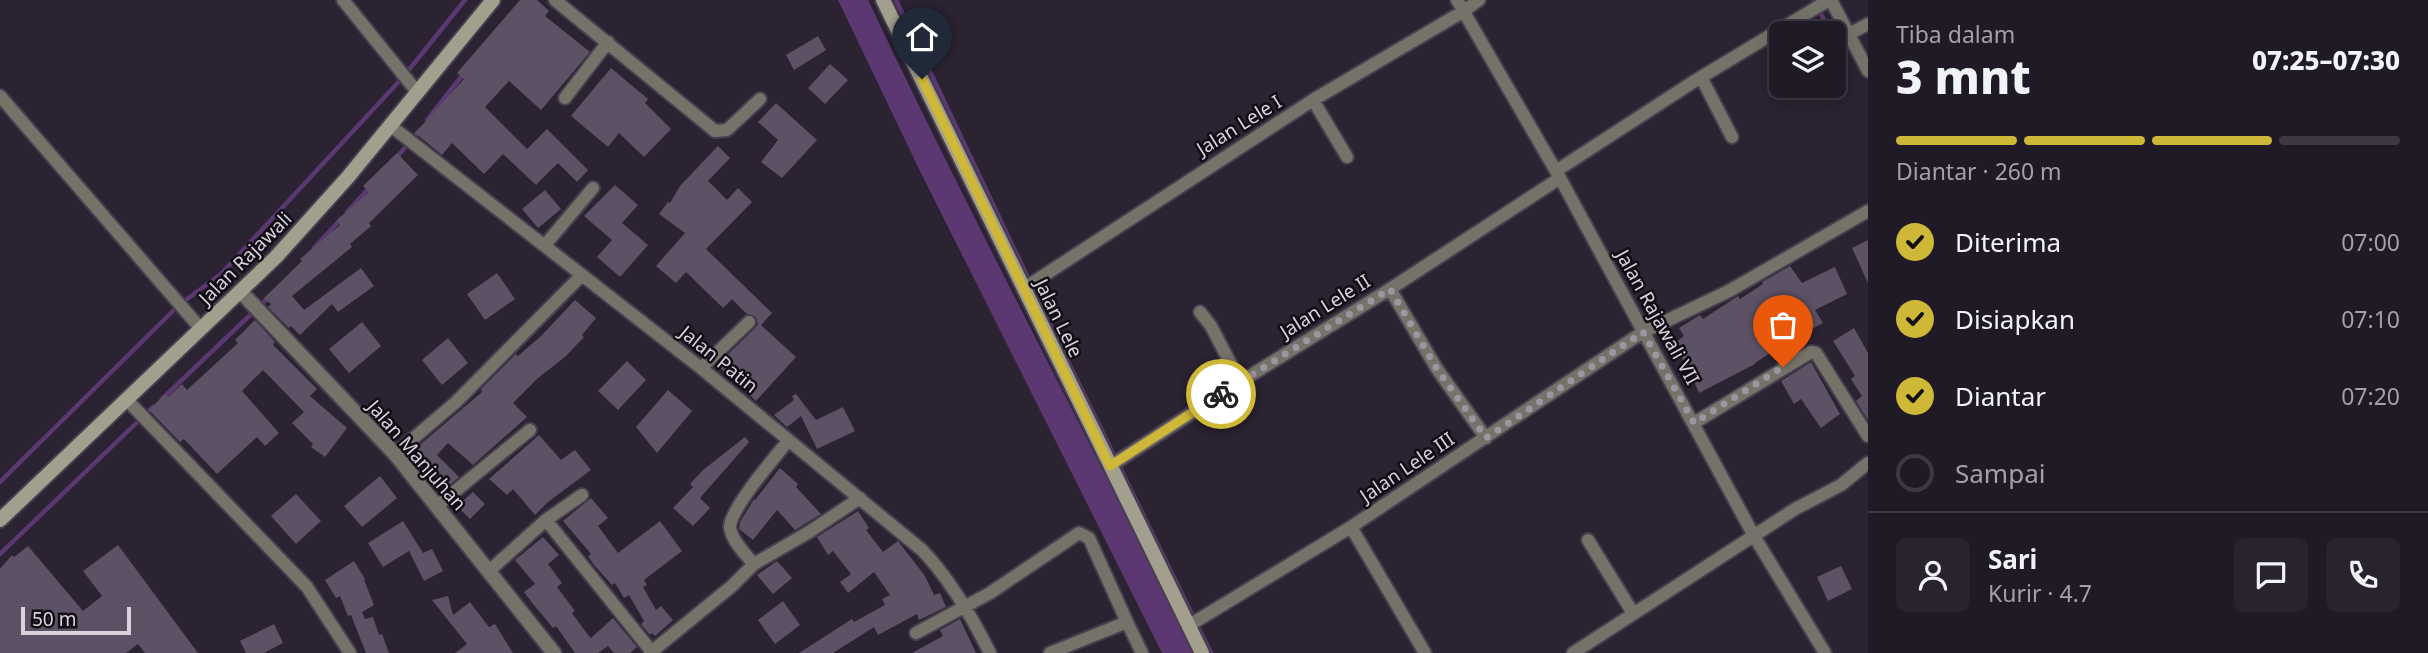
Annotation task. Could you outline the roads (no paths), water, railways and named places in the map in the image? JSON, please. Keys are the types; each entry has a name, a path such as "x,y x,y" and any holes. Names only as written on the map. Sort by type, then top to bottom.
{"main road":[{"name":"Jalan Rajawali","path":"0,520 241,292 316,214 493,0"},
{"name":"Jalan Lele","path":"883,0 1202,653"}],"street":[{"path":"342,0 418,93"},
{"path":"555,0 715,131 727,130 760,99"},
{"name":"Jalan Lele I","path":"1023,289 1460,6 1479,0"},
{"path":"1830,0 1868,72"},
{"name":"Jalan Lele II","path":"1110,466 1390,289 1701,77 1830,0"},
{"name":"Jalan Rajawali VII","path":"1460,6 1558,174 1754,536 1825,653"},
{"path":"1849,34 1868,24"},
{"path":"565,98 608,42"},
{"path":"1701,77 1731,137"},
{"path":"0,96 201,329"},
{"path":"1313,100 1347,157"},
{"name":"Jalan Patin","path":"391,126 701,368 930,558 964,607 990,653"},
{"path":"545,245 593,188"},
{"name":"Jalan Lele III","path":"1188,625 1351,527 1643,332 1729,291 1868,211"},
{"path":"395,454 456,402 581,276"},
{"path":"1390,289 1437,369 1486,438"},
{"name":"Jalan Manjuhan","path":"241,292 395,454 554,653"},
{"path":"1200,312 1211,326 1240,382"},
{"path":"701,368 749,322"},
{"path":"1694,423 1811,352 1816,353 1868,436"},
{"path":"127,400 307,587 349,653"},
{"path":"437,506 530,430"},
{"path":"754,564 742,551 730,529 733,512 788,440"},
{"path":"1573,653 1795,509 1840,485 1868,463"},
{"path":"489,571 546,520 582,495"},
{"path":"546,520 651,652 754,564 860,498"},
{"path":"1351,527 1425,653"},
{"path":"916,633 1021,573 1079,533 1089,538 1142,653"},
{"path":"1588,540 1633,614"},
{"path":"1050,653 1127,622"}],"waterway":[{"path":"0,482 179,305 221,274 404,76 465,0"},
{"path":"896,0 1057,339 1211,653"},
{"path":"1814,0 1824,21"},
{"path":"427,120 465,72"},
{"path":"396,158 420,130"},
{"path":"347,212 369,188"},
{"path":"314,248 341,219"},
{"path":"162,399 270,296"},
{"path":"0,554 153,407"}]}
